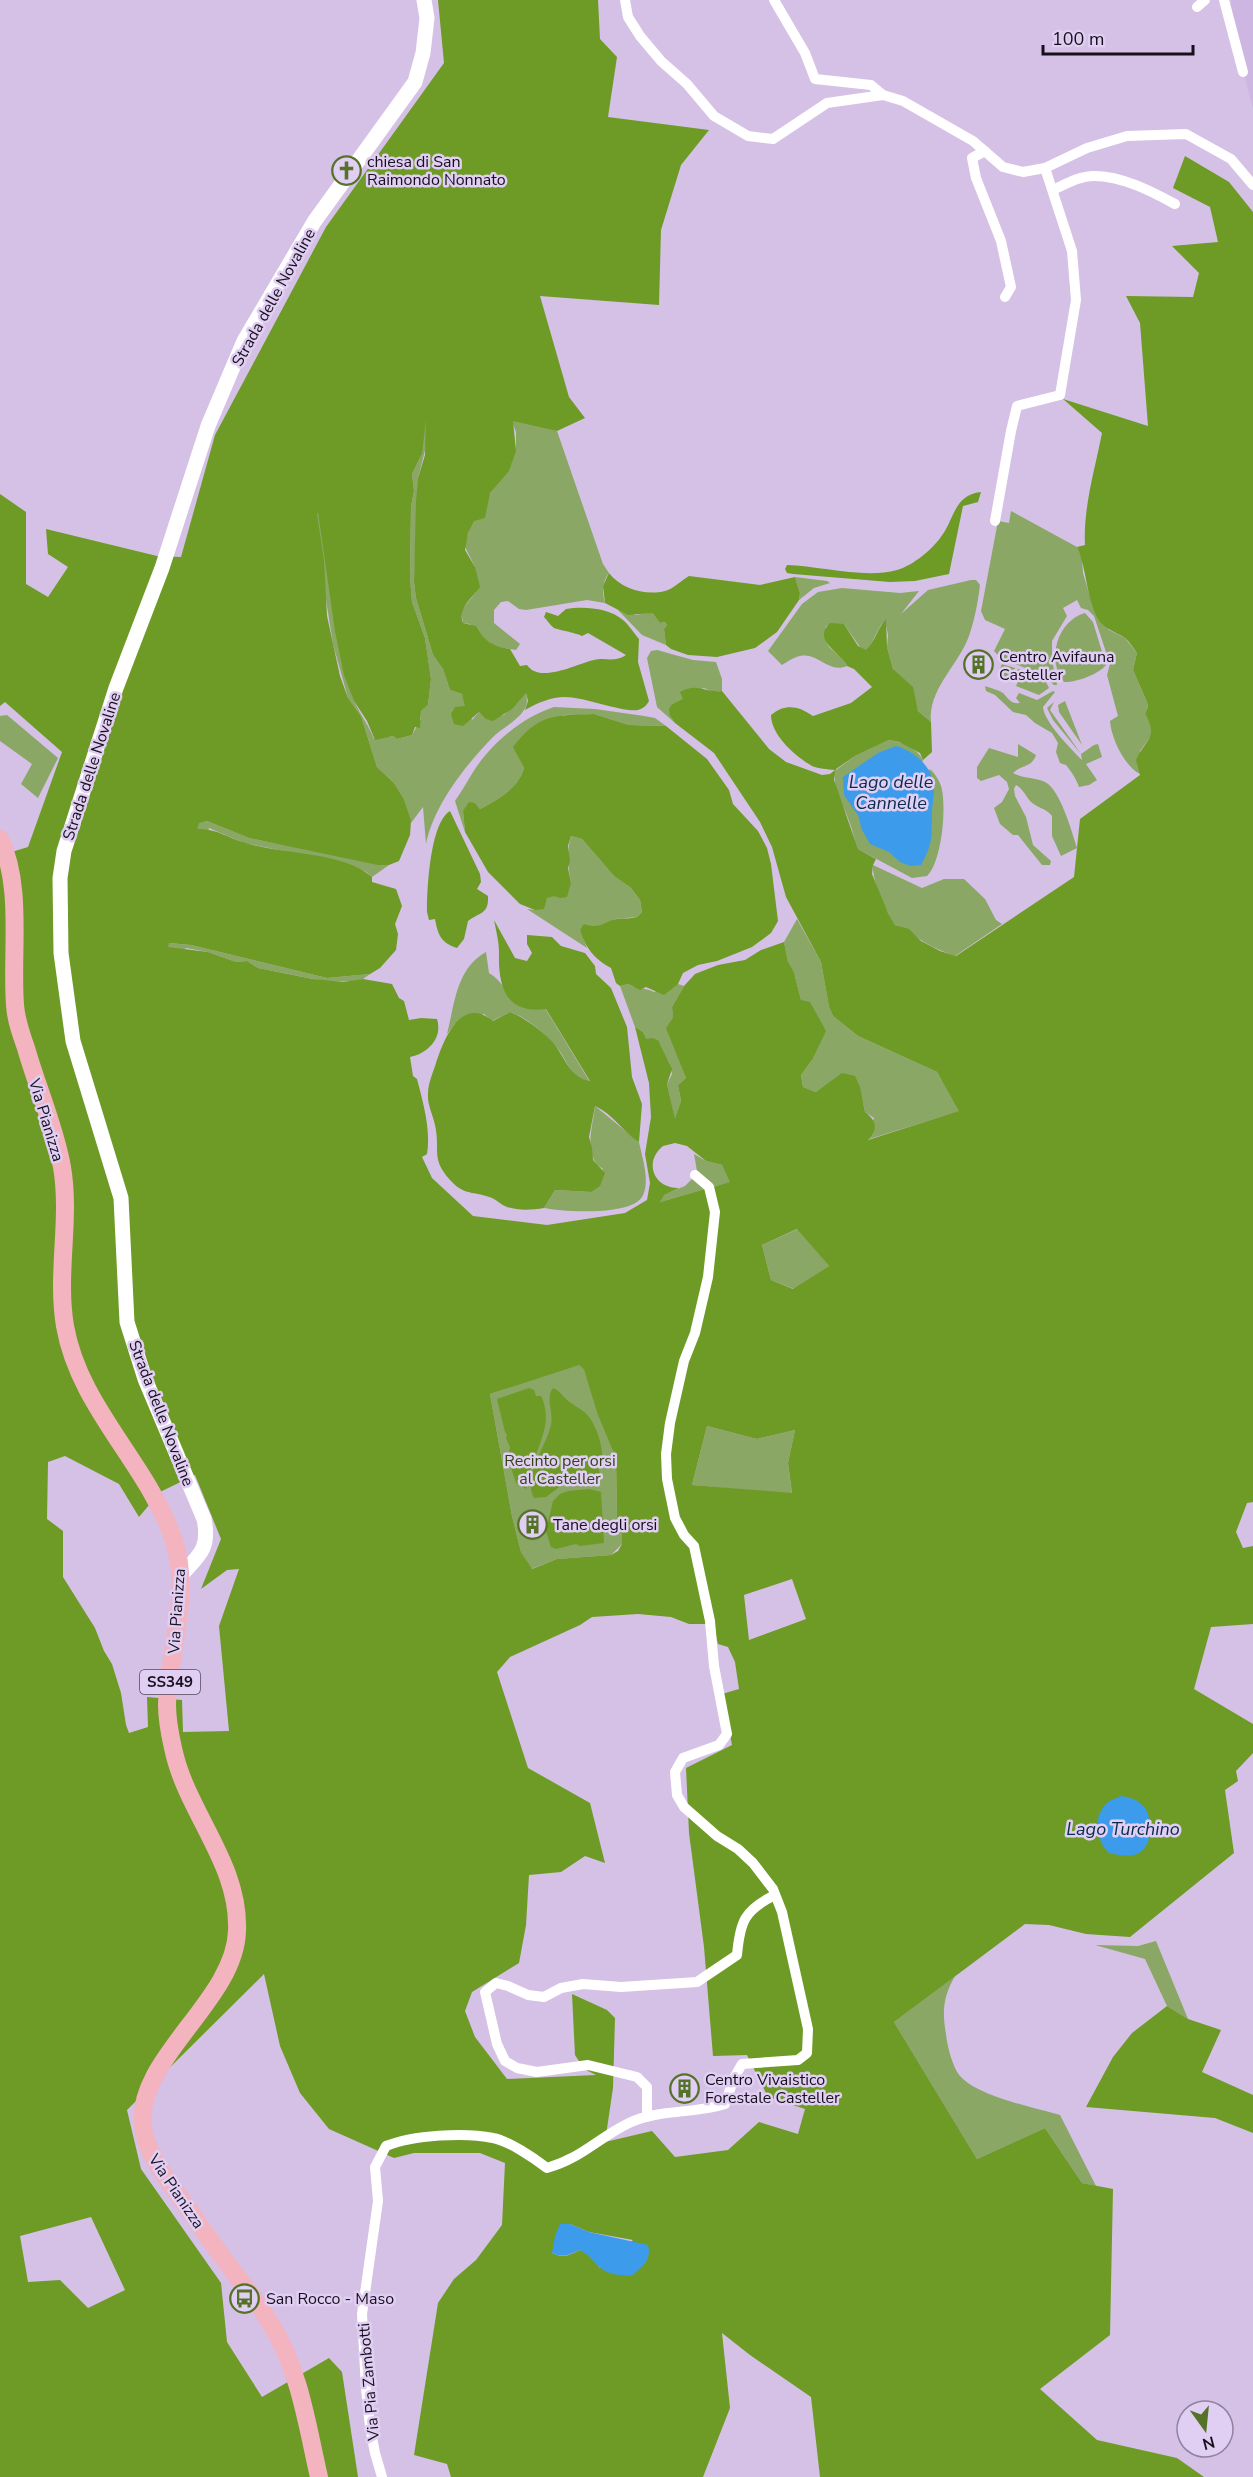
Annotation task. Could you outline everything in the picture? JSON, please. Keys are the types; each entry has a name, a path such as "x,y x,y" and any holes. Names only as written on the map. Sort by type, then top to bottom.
{"main road":[{"name":"Via Pianizza","path":"0,839 11,867 15,1011 59,1152 63,1173 66,1228 64,1322 71,1352 86,1388 164,1517 173,1536 181,1575 167,1707 173,1750 182,1777 221,1858 234,1896 237,1933 228,1970 156,2075 147,2096 142,2123 147,2145 162,2172 269,2320 285,2347 297,2379 320,2477"}],"street":[{"name":"Strada delle Novaline","path":"181,1575 202,1552 207,1536 204,1519 145,1379 127,1322 121,1198 73,1041 61,953 60,888 64,851 116,688 162,568 213,416 244,341 314,222 415,82 423,53 427,18 424,0"},
{"path":"625,0 628,17 640,36 661,61 687,84 714,116 748,136 773,139 827,103 883,95"},
{"path":"774,0 805,53 815,79 871,85 883,95 903,101 973,141 1003,167 1023,172 1045,168 1087,148 1127,136 1186,134 1231,159 1253,185"},
{"path":"1224,0 1243,72"},
{"path":"986,151 972,158 976,178 1001,241 1011,287 1005,297"},
{"path":"995,520 1017,406 1060,395 1076,300 1072,251 1045,168"},
{"path":"1053,190 1076,179 1093,176 1109,177 1141,187 1175,204"},
{"path":"647,2117 647,2087 637,2077 588,2065 537,2072 517,2068 505,2061 497,2044 485,1992 496,1983 528,1995 544,1997 561,1988 583,1984 621,1987 697,1982 737,1955 744,1918 757,1904 775,1895 753,1863 690,1812 677,1795 675,1772 683,1758 718,1745 727,1734 714,1666 710,1621 698,1563 694,1546 684,1535 675,1518 666,1454 670,1423 684,1361 695,1333 708,1277 715,1212 709,1187 695,1175"},
{"name":"Via Pia Zambotti","path":"382,2477 375,2453 367,2398 362,2314 378,2201 375,2167 386,2146 418,2137 494,2138 547,2168 567,2162 629,2123 647,2117 709,2109 725,2104 734,2078 742,2064 798,2060 807,2053 808,2029 782,1912 775,1895"}],"shaded area":[{"path":"1231,0 1253,0 1253,109 1245,78 1247,73"}],"green space":[{"path":"438,0 598,0 600,39 617,57 608,117 709,130 681,165 661,230 659,305 540,296 569,397 585,418 557,431 513,421 516,451 509,471 490,493 485,518 474,521 468,533 465,550 475,567 480,587 464,608 463,623 476,626 490,642 510,649 520,666 527,665 540,673 549,673 598,659 618,659 626,655 588,633 582,636 554,628 544,617 546,612 558,616 566,609 581,608 611,613 625,622 639,639 638,662 649,701 646,706 632,710 560,697 544,701 525,710 528,701 526,693 512,709 493,721 486,719 479,712 463,726 454,724 451,714 455,707 465,706 462,694 450,690 443,669 433,655 416,598 414,582 416,502 418,478 425,455 426,419 422,454 412,474 414,491 411,506 410,578 412,602 425,638 431,679 428,705 421,711 420,728 415,727 412,735 397,739 393,736 375,740 367,721 354,701 344,675 335,631 318,512 317,514 324,561 327,616 340,676 348,698 361,716 377,767 394,783 404,799 411,821 410,835 399,861 389,865 378,865 249,838 207,821 199,823 197,829 217,832 261,847 344,862 372,877 372,882 396,889 402,906 395,924 398,934 396,950 380,968 370,974 327,978 191,945 169,943 168,947 208,952 236,962 247,961 258,968 313,979 343,982 363,979 392,984 399,998 404,1001 409,1020 437,1019 438,1032 432,1044 423,1052 410,1057 427,1126 427,1154 422,1157 432,1178 473,1216 547,1225 625,1213 647,1200 650,1183 645,1154 651,1117 649,1083 635,1027 643,1032 646,1039 653,1038 659,1041 672,1069 667,1084 675,1119 681,1101 678,1085 686,1078 666,1028 673,1018 672,1007 684,986 695,974 718,965 745,960 761,950 784,942 801,1000 810,1002 826,1031 812,1060 801,1075 803,1087 816,1092 842,1073 855,1076 860,1087 865,1112 875,1125 868,1140 959,1111 937,1072 858,1036 833,1016 829,1007 821,962 786,897 772,847 760,822 714,753 675,723 670,716 669,709 672,704 683,699 680,692 686,689 722,691 769,749 786,762 822,775 830,774 835,770 812,766 798,757 785,744 775,730 771,715 776,711 792,707 813,716 851,703 872,687 854,669 847,666 830,646 824,635 825,629 830,623 844,624 858,646 866,650 886,619 887,647 893,669 913,687 918,711 931,722 932,752 923,760 920,753 899,742 889,740 855,756 836,769 834,780 858,849 876,859 872,874 895,925 909,929 921,941 940,951 956,956 1074,877 1080,819 1140,775 1136,760 1150,738 1151,728 1145,714 1148,707 1147,702 1133,670 1137,653 1125,638 1107,628 1098,619 1091,602 1077,547 1085,545 1088,503 1102,433 1063,399 1148,426 1140,323 1126,296 1193,297 1199,273 1172,246 1218,242 1210,207 1173,188 1185,156 1229,182 1253,212 1253,1502 1247,1503 1236,1532 1243,1548 1253,1546 1253,1624 1211,1627 1194,1689 1253,1724 1253,1753 1236,1771 1238,1781 1225,1790 1234,1853 1130,1937 1086,1934 1049,1925 1025,1924 894,2022 977,2159 1045,2128 1082,2183 1113,2189 1110,2335 1040,2389 1097,2440 1175,2458 1204,2477 820,2477 811,2397 722,2333 730,2408 703,2477 451,2477 447,2464 414,2455 438,2303 454,2279 476,2260 502,2225 505,2163 480,2153 414,2153 394,2158 329,2129 300,2093 280,2046 264,1974 127,2110 141,2169 221,2283 227,2342 262,2397 329,2358 342,2372 358,2477 0,2477 0,848 5,854 28,847 62,752 5,702 0,706 0,494 26,512 26,584 48,597 68,567 48,554 46,529 157,556 181,557 215,435 326,227 444,63","holes":["675,1143 687,1146 706,1161 722,1165 730,1182 660,1202 664,1195 679,1188 663,1184 654,1173 654,1159 663,1146","797,1229 829,1266 793,1289 771,1280 762,1245","579,1365 584,1370 598,1415 616,1458 617,1518 622,1536 622,1544 618,1551 611,1555 557,1559 532,1569 521,1552 512,1516 490,1394","707,1426 757,1439 795,1430 788,1463 792,1493 692,1485","65,1456 119,1484 139,1517 160,1492 195,1475 221,1539 201,1589 227,1570 239,1569 219,1626 229,1731 183,1732 182,1700 147,1697 148,1727 129,1733 121,1693 112,1664 95,1628 63,1577 63,1531 47,1519 48,1462","792,1579 806,1619 749,1640 744,1595","638,1614 671,1617 689,1624 713,1624 718,1644 728,1647 735,1662 739,1689 722,1694 732,1745 686,1768 689,1833 704,1947 713,2056 747,2055 768,2097 805,2109 798,2134 759,2122 728,2150 675,2157 652,2131 605,2142 613,2088 615,2018 607,2010 572,1994 575,2055 584,2069 596,2075 507,2079 475,2037 465,2011 472,1992 519,1963 526,1925 529,1875 561,1872 585,1856 605,1863 590,1803 528,1768 497,1672 510,1657 580,1625 592,1617","91,2217 125,2290 88,2308 60,2280 28,2282 20,2236","570,2224 589,2232 633,2240 600,2268 588,2253 579,2250 563,2256 552,2253"]},
{"path":"494,413 557,431 603,564 609,573 603,587 605,603 587,600 526,610 519,609 508,601 501,602 494,610 494,623 520,644 516,650 491,646 470,624 463,623 461,611 476,592 475,567 464,545 471,525 490,493 511,465 516,445 516,432 513,424 427,443 418,478 414,582 416,598 433,655 443,669 450,690 462,694 472,720 479,712 486,718 504,715 526,692 525,708 517,718 492,738 461,774 436,815 426,844 423,807 411,823 404,799 394,783 377,767 361,716 348,698 333,644 325,593 200,822 207,821 249,838 389,865 372,877 344,863 244,843 209,828 169,943 191,945 327,978 370,974 363,979 353,981 329,982 258,968 247,961 236,962 208,952 186,948 157,972 177,880 352,415","holes":["422,454 412,474 414,491 411,506 410,578 412,602 425,638 431,679 428,705 421,711 421,719 412,735 397,739 393,736 374,739 355,703 349,684 338,642 330,584"]},
{"path":"981,492 978,502 963,506 949,574 915,581 890,582 793,574 787,573 785,569 787,565 871,573 903,568 923,556 934,545 943,534 957,507 966,497"},
{"path":"1011,511 1077,547 1093,607 1109,630 1125,638 1137,653 1133,670 1147,702 1148,707 1145,714 1153,733 1140,751 1140,774 1124,759 1113,735 1110,721 1118,716 1107,675 1110,664 1094,616 1088,610 1081,608 1077,600 1063,608 1067,616 1052,641 1052,660 1057,685 1045,676 1001,658 994,651 1005,629 985,620 981,611 998,521 1009,523"},
{"path":"609,573 627,587 650,593 668,590 689,576 760,585 795,577 800,593 799,600 777,632 755,648 717,657 688,655 666,645 664,629 667,625 665,622 660,623 653,613 628,615 605,603 603,586"},
{"path":"795,577 830,583 814,588 799,600 800,593"},
{"path":"976,580 980,585 972,627 962,651 938,690 931,711 931,722 918,711 913,692 893,669 887,647 888,635 885,620 867,650 862,650 844,624 826,626 826,642 847,666 840,668 807,656 795,657 782,665 768,651 802,604 818,592 842,588 900,593 919,591 901,614 928,590"},
{"path":"618,610 636,615 653,612 660,623 665,622 667,625 664,629 666,645 642,635"},
{"path":"1085,613 1093,622 1106,665 1098,672 1086,677 1064,682 1056,663 1057,642 1067,624 1075,617"},
{"path":"657,650 693,660 716,662 722,679 722,691 712,692 704,688 681,693 684,699 672,704 670,716 675,723 657,707 647,658 651,651"},
{"path":"1002,664 1015,668 1011,679 998,674"},
{"path":"1018,669 1039,676 1045,680 1049,688 1039,695 1016,686 1018,681 1013,680"},
{"path":"985,686 1001,692 1014,703 1020,703 1016,698 1019,693 1037,700 1055,692 1043,707 1048,720 1082,760 1081,754 1098,744 1102,757 1086,764 1097,780 1079,787 1066,765 1060,763 1056,752 1058,743 1052,733 1026,715 1013,712 995,695 986,691"},
{"path":"1065,701 1082,745 1059,712 1058,705"},
{"path":"1054,702 1050,710 1081,754 1053,720 1047,708"},
{"path":"554,707 595,709 644,716 655,718 666,726 629,725 594,714 563,715 517,754 524,768 512,787 480,809 475,803 463,811 465,832 455,801 482,759 520,724"},
{"path":"594,714 629,725 666,726 707,759 729,790 733,804 758,831 767,848 771,864 778,921 771,933 752,947 717,961 698,965 683,973 678,984 664,995 646,987 640,990 628,984 620,986 616,983 611,968 595,957 585,942 580,930 584,924 598,926 617,919 637,917 642,912 640,900 631,888 614,876 582,839 571,836 568,846 571,883 567,897 547,898 544,909 535,910 520,904 488,872 465,832 463,811 469,802 475,803 480,809 500,797 517,782 524,768 513,747 522,736 539,722 548,718"},
{"path":"7,715 58,758 38,798 21,784 32,764 0,741 0,716"},
{"name":"Lago delle Cannelle","path":"889,740 903,744 917,752 923,760 922,763 901,752 931,770 941,786 943,819 940,846 932,869 927,876 912,878 858,849 836,790 836,770 855,756"},
{"path":"1018,744 1036,755 1032,762 1013,773 1041,780 1056,793 1077,848 1061,856 1052,836 1052,816 1030,801 1016,785 1015,796 1026,817 1033,845 1051,861 1050,865 1042,865 1018,835 1013,835 1000,824 994,808 1002,802 1009,789 1007,782 999,775 981,781 977,778 977,767 989,748 1018,757"},
{"path":"450,811 480,874 481,882 477,889 488,896 487,906 483,912 468,921 464,939 457,948 444,941 439,934 435,919 429,920 427,912 429,873 434,842 443,818"},
{"path":"571,836 582,839 614,876 631,888 640,900 642,912 637,917 615,919 604,926 580,930 587,948 527,909 535,910 547,898 571,883 568,859"},
{"path":"873,865 922,888 944,879 964,879 985,899 996,920 1002,924 955,956 935,948 908,930 895,925 877,888"},
{"path":"797,919 821,962 829,1007 833,1016 858,1036 937,1072 960,1111 866,1140 874,1118 865,1112 863,1102 832,1082 816,1092 803,1087 801,1075 812,1060 801,1000 794,972 788,963 784,942"},
{"path":"494,920 515,958 527,961 532,953 527,944 527,935 552,937 561,946 585,953 595,966 596,974 611,988 627,1027 632,1077 642,1104 639,1142 595,1106 589,1137 593,1160 605,1173 600,1186 591,1192 555,1190 544,1208 526,1210 512,1208 492,1198 458,1188 441,1168 437,1155 437,1134 428,1102 429,1086 449,1032 463,1017 472,1013 482,1014 493,1021 510,1012 515,1014 547,1036 573,1072 590,1081 546,1009 532,1010 521,1007 507,995 500,976"},
{"path":"486,952 489,973 497,979 517,1004 524,1008 545,1008 590,1082 576,1075 543,1033 527,1020 510,1012 492,1021 484,1014 455,1024 447,1034 458,988 463,977 476,959"},
{"path":"628,984 654,992 678,984 684,986 672,1007 677,1053 686,1078 678,1085 681,1101 675,1121 667,1084 672,1074 669,1062 662,1052 659,1041 645,1039 643,1032 635,1027 620,986"},
{"path":"595,1106 639,1142 646,1177 642,1197 635,1203 611,1210 566,1211 544,1208 555,1190 591,1192 603,1169 597,1164 591,1149 590,1140"},
{"path":"694,1154 706,1161 722,1165 731,1182 712,1187 697,1171"},
{"path":"693,1178 706,1189 660,1202 663,1195 685,1186"},
{"path":"798,1229 829,1266 794,1289 771,1280 762,1245"},
{"name":"Recinto per orsi al Casteller","path":"576,1365 584,1370 616,1458 617,1518 622,1544 611,1555 557,1559 531,1569 521,1552 512,1516 490,1394"},
{"path":"529,1388 534,1390 536,1396 541,1396 546,1423 526,1489 516,1483 508,1458 510,1447 497,1399"},
{"path":"553,1388 592,1421 602,1451 602,1462 598,1465 600,1475 594,1483 562,1485 546,1497 534,1498 531,1480 551,1425 550,1396"},
{"path":"707,1426 757,1439 795,1430 788,1463 792,1494 692,1485"},
{"path":"589,1489 601,1492 604,1543 580,1546 576,1544 556,1549 551,1547 546,1531 553,1501 560,1494 568,1491"},
{"path":"1156,1941 1188,2019 1167,2006 1145,1959 1095,1945 1138,1946"},
{"path":"955,1976 944,2004 944,2018 949,2050 958,2073 969,2084 993,2096 1060,2115 1096,2186 1082,2183 1045,2128 977,2159 894,2022"},
{"path":"1167,2006 1188,2019 1221,2030 1202,2072 1253,2095 1253,2133 1215,2118 1086,2107 1113,2057 1132,2033"}],"water":[{"name":"Lago delle Cannelle","path":"896,746 920,759 929,770 934,784 931,839 921,865 910,866 900,862 889,852 870,844 862,830 858,815 844,795 843,777 878,753"},
{"name":"Lago Turchino","path":"1121,1796 1140,1803 1148,1813 1149,1840 1142,1851 1134,1855 1109,1853 1099,1835 1098,1822 1102,1809 1108,1802"},
{"path":"560,2224 570,2224 589,2232 648,2245 649,2255 642,2267 631,2276 605,2271 579,2250 566,2255 552,2253"}],"place":[{"name":"chiesa di San Raimondo Nonnato","path":"346,170"},
{"name":"Centro Avifauna Casteller","path":"978,665"},
{"name":"Tane degli orsi","path":"532,1524"},
{"name":"Centro Vivaistico Forestale Casteller","path":"684,2088"},
{"name":"San Rocco - Maso","path":"245,2298"}]}
